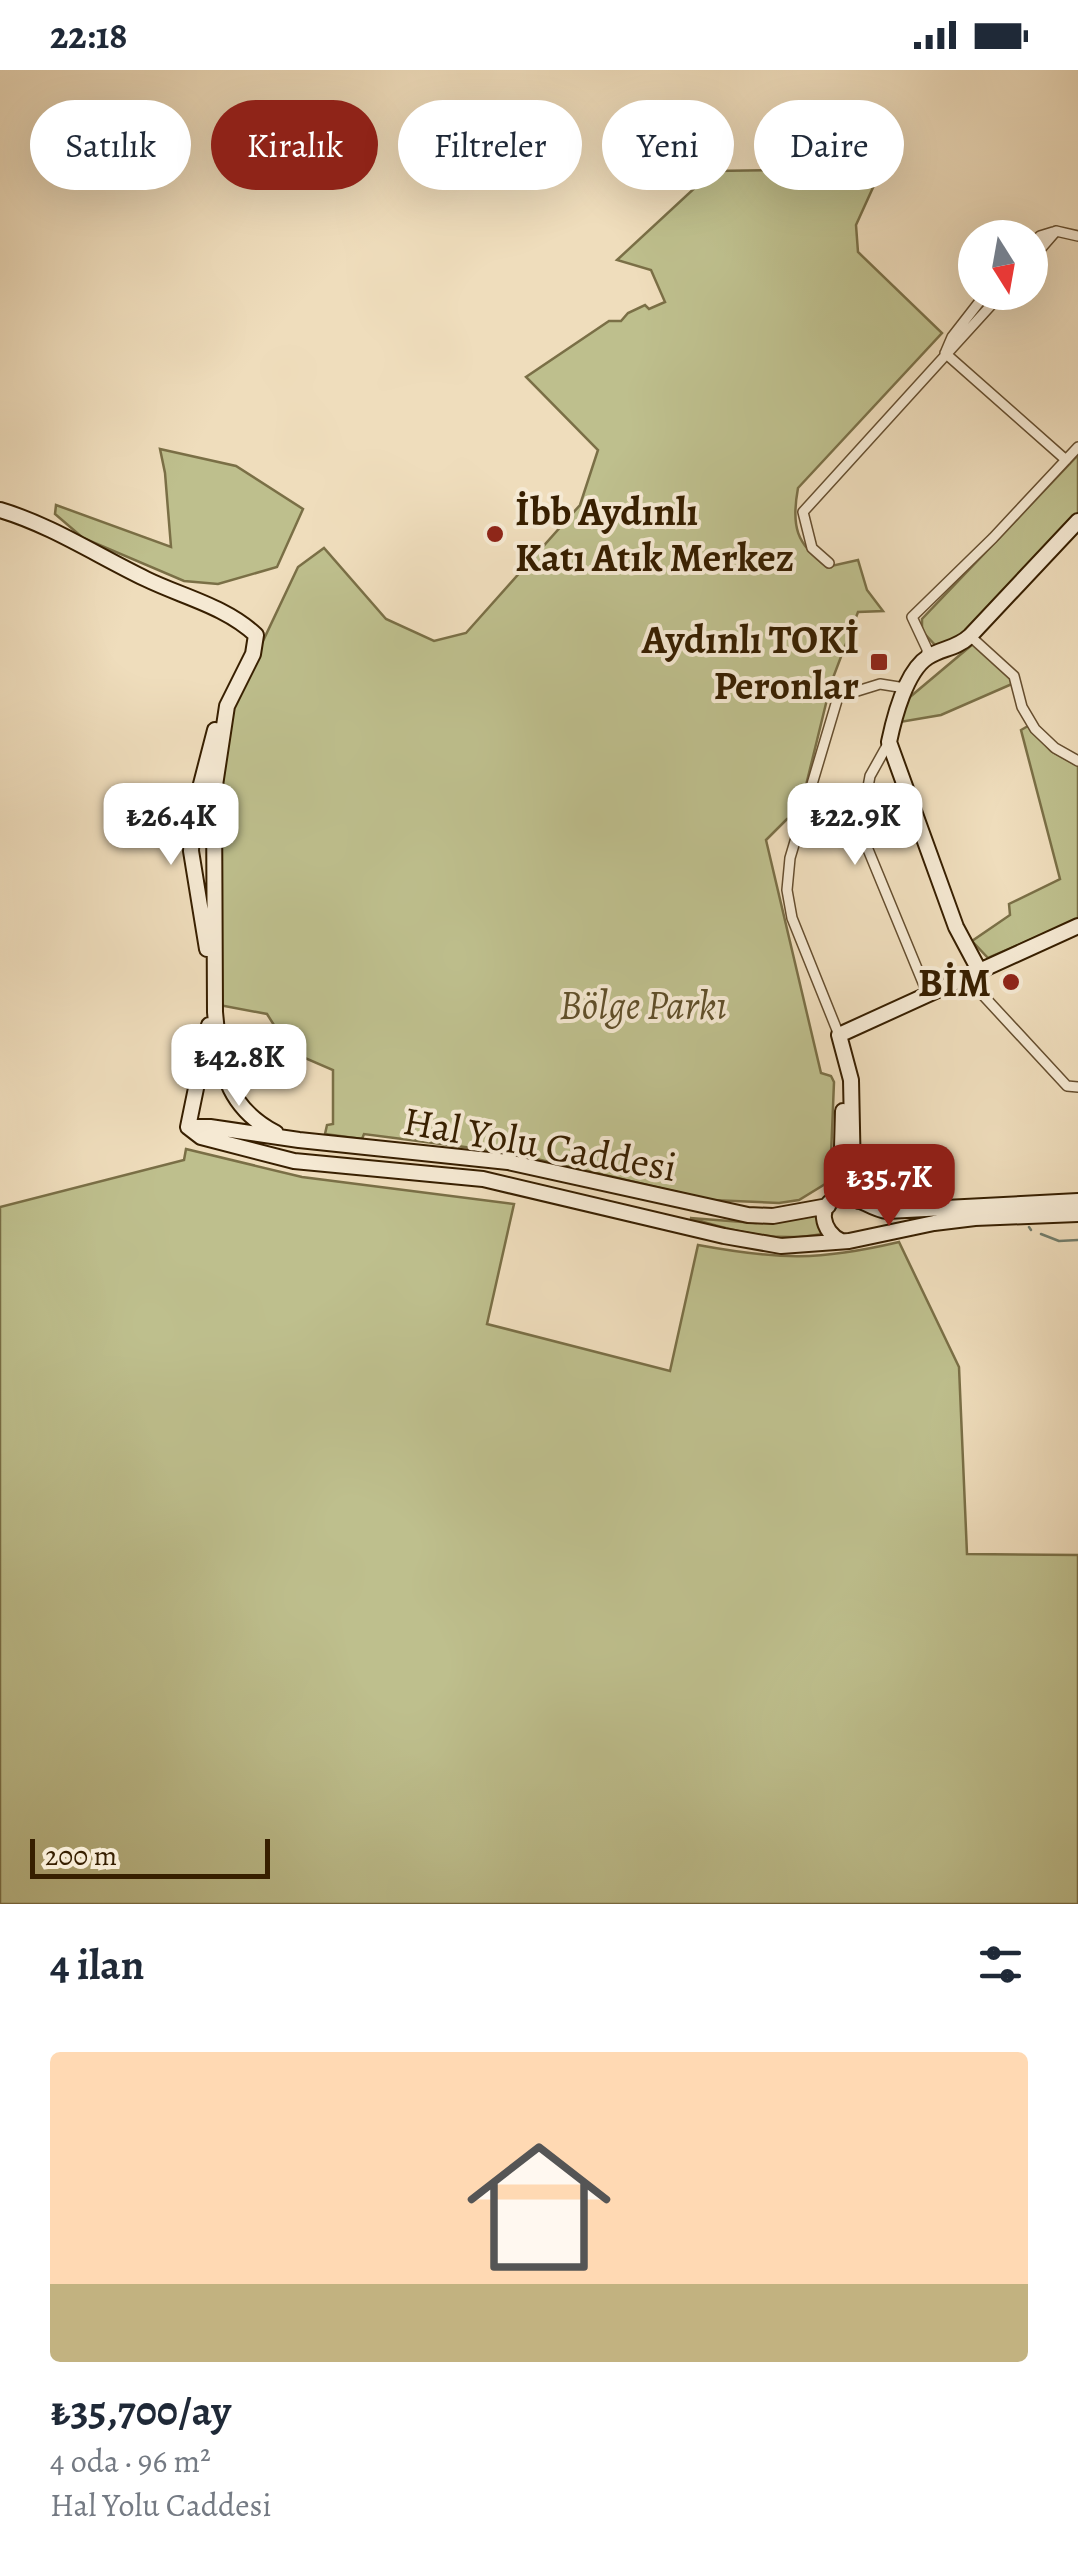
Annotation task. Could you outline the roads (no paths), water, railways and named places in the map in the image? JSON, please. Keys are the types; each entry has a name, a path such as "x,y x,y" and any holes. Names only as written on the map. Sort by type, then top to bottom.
{"street":[{"path":"1048,234 1056,231 1078,236"},
{"path":"1048,240 1056,231"},
{"path":"946,353 952,337 974,310"},
{"path":"829,563 812,548 803,512 988,310"},
{"path":"946,353 1066,460"},
{"path":"928,995 860,830 870,776 890,742 894,714 905,688 926,658 928,649 912,617 994,538 1078,447"},
{"path":"0,510 225,612 256,634"},
{"path":"926,658 959,646 1078,521"},
{"path":"188,1127 207,1046 212,998 190,851 194,815 218,718 256,634"},
{"path":"256,634 253,654 227,706 214,792 215,1012 222,1068 234,1097 252,1118 287,1138"},
{"path":"970,636 1014,676 1022,707 1035,729 1078,762"},
{"path":"839,1035 843,1081 841,1184 824,1212 828,1234 849,1240 867,1228 868,1220 853,1176 851,1080 839,1035 792,918 787,890 790,858 838,698 880,684 905,688"},
{"path":"890,742 973,975 1067,1086 1078,1087"},
{"path":"839,1035 1078,926"},
{"path":"973,975 1078,935"},
{"name":"Hal Yolu Caddesi","path":"188,1127 508,1162 748,1215 773,1216 830,1203"},
{"name":"Hal Yolu Caddesi","path":"188,1127 202,1137 294,1161 483,1179 758,1243 799,1246 976,1218 1078,1214"},
{"path":"830,1203 846,1196 878,1210 906,1212 1078,1201"}],"waterway":[{"path":"1041,1234 1059,1241 1078,1240"}],"place":[{"name":"İbb Aydınlı Katı Atık Merkez","path":"495,534"},
{"name":"Aydınlı TOKİ Peronlar","path":"879,662"},
{"name":"BİM","path":"1011,982"}],"park label":[{"name":"Bölge Parkı","path":"643,1005"}]}
